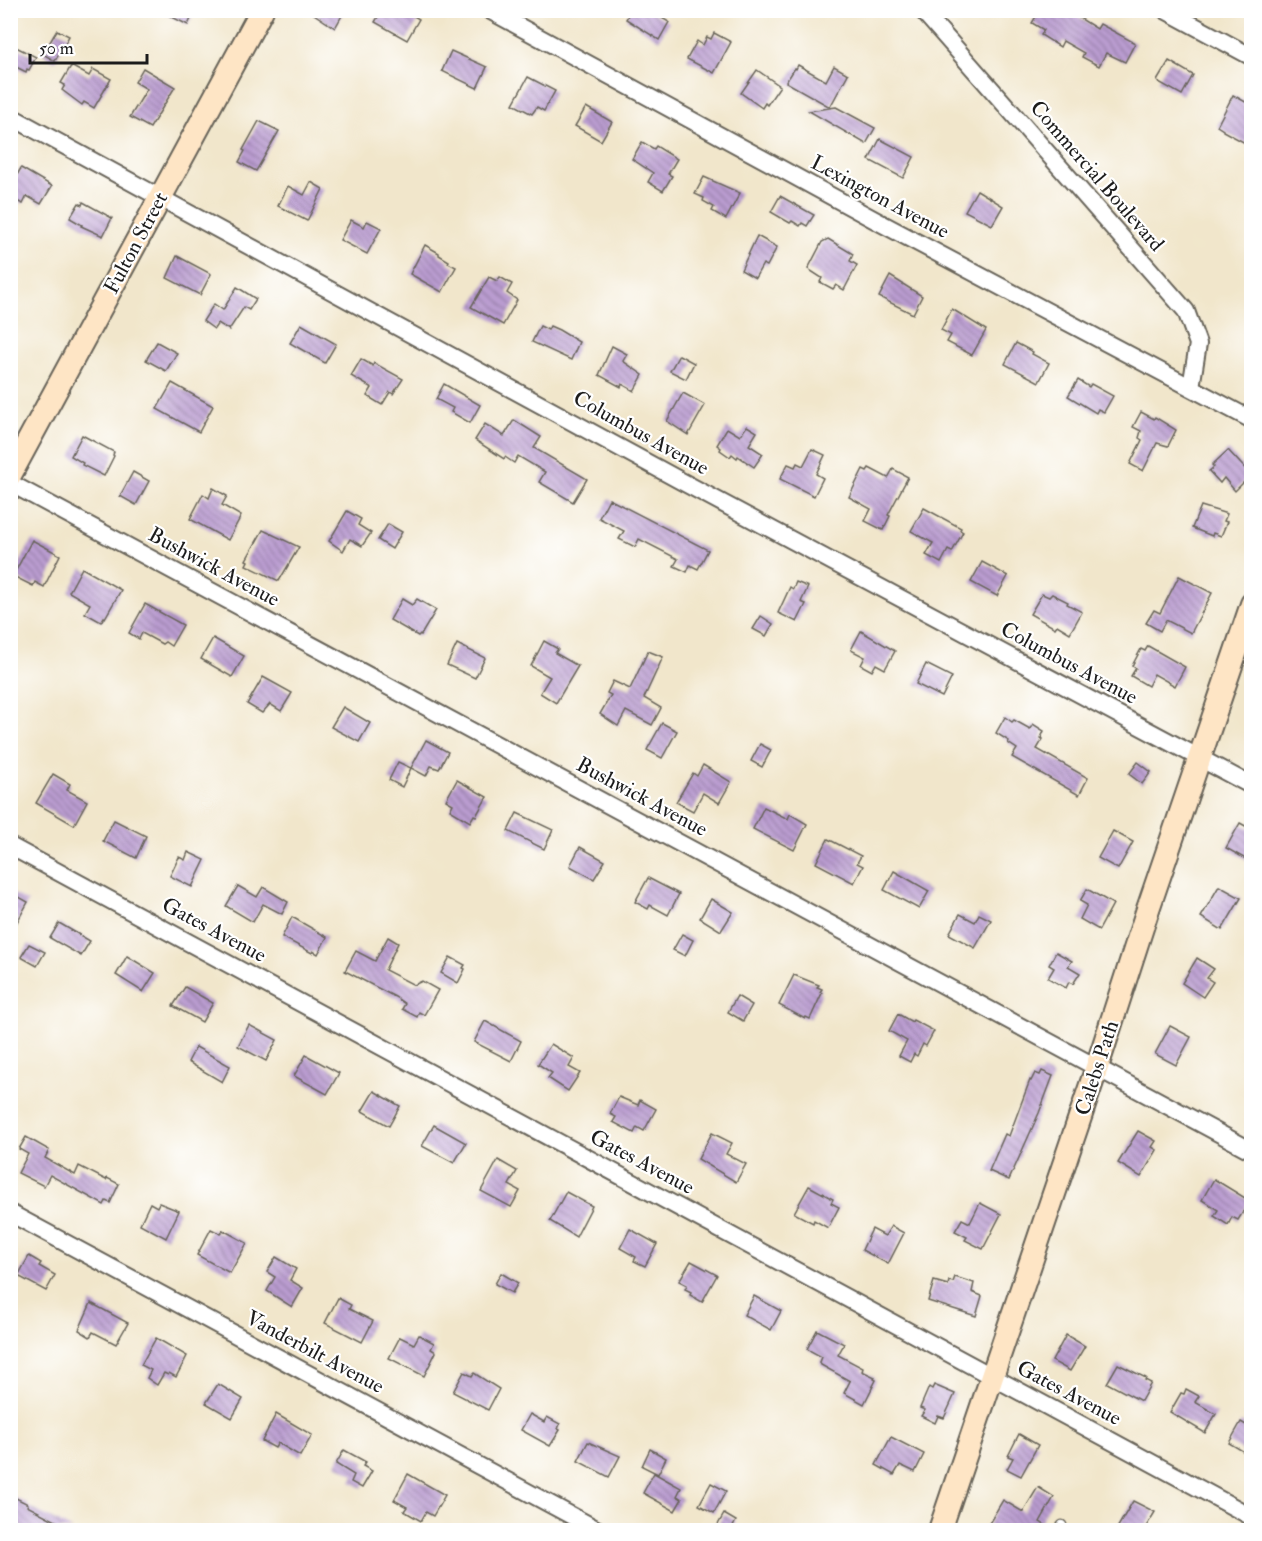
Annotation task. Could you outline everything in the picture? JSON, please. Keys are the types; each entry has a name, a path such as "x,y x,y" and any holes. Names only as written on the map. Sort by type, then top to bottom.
{"street":[{"name":"Fulton Street","path":"10,475 262,10"},
{"name":"Lexington Avenue","path":"489,10 875,220 1251,420"},
{"name":"Commercial Boulevard","path":"922,10 1186,311 1198,344 1191,387"},
{"path":"1165,10 1251,57"},
{"name":"Columbus Avenue","path":"10,116 692,487 1251,786"},
{"name":"Bushwick Avenue","path":"10,483 1251,1150"},
{"name":"Calebs Path","path":"941,1530 1251,604"},
{"name":"Gates Avenue","path":"10,846 1251,1517"},
{"name":"Vanderbilt Avenue","path":"10,1213 598,1530"}],"building":[{"path":"158,10 195,10 188,25"},
{"path":"308,10 345,10 335,28"},
{"path":"382,10 404,10 419,19 407,40 375,22"},
{"path":"631,10 648,10 669,22 659,40 626,19"},
{"path":"1040,10 1067,10 1097,29 1100,24 1135,43 1125,62 1106,53 1099,66 1082,57 1084,53 1063,41 1060,47 1041,35 1044,30 1032,23"},
{"path":"57,30 69,36 55,61 43,54"},
{"path":"714,33 731,42 714,73 687,59 697,41 703,45 707,37 711,39"},
{"path":"10,44 36,57 26,72 10,64"},
{"path":"451,51 487,67 477,88 442,71"},
{"path":"1169,61 1193,75 1182,95 1157,81"},
{"path":"798,65 826,81 834,66 848,74 830,107 786,82"},
{"path":"71,66 89,76 93,69 111,79 94,108 84,102 82,105 62,90 65,85 61,83"},
{"path":"143,68 175,87 150,128 130,117 147,89 135,82"},
{"path":"757,70 780,86 767,105 765,103 762,108 741,93"},
{"path":"528,77 555,91 544,111 537,107 532,114 513,104"},
{"path":"1233,95 1251,105 1251,136 1247,144 1217,126"},
{"path":"586,107 612,122 601,141 575,126"},
{"path":"836,107 875,128 866,144 809,111"},
{"path":"259,121 279,131 256,171 239,162"},
{"path":"880,139 914,157 903,178 869,160"},
{"path":"642,142 654,149 656,146 677,159 668,174 672,176 663,191 648,182 653,173 632,159"},
{"path":"21,168 52,186 41,204 27,196 23,204 10,198 10,187"},
{"path":"704,177 740,193 726,219 712,211 714,207 695,194"},
{"path":"311,182 323,189 307,221 278,206 288,186 304,195"},
{"path":"977,190 1003,206 992,225 965,211"},
{"path":"780,196 814,215 807,226 802,223 800,226 792,221 790,223 771,212"},
{"path":"83,202 112,218 103,236 70,218 79,203 82,205"},
{"path":"351,220 364,227 367,221 381,228 367,254 340,240"},
{"path":"757,236 777,247 767,266 763,264 755,278 741,270"},
{"path":"828,239 853,254 850,261 857,265 844,290 836,285 833,289 820,282 822,278 808,269 822,242"},
{"path":"425,245 456,267 442,292 410,274"},
{"path":"177,256 211,274 200,295 167,278"},
{"path":"890,276 922,296 913,314 879,297"},
{"path":"489,277 497,281 500,277 512,284 507,293 517,300 503,325 471,307"},
{"path":"237,287 256,299 249,310 244,307 229,330 218,323 214,329 203,321 214,304 223,310"},
{"path":"952,309 986,330 972,355 947,342 951,335 941,330"},
{"path":"301,324 336,344 325,363 290,343"},
{"path":"540,326 548,330 550,326 579,342 571,360 532,342"},
{"path":"157,342 177,353 166,371 146,360"},
{"path":"1016,343 1049,363 1039,382 1005,364"},
{"path":"612,346 627,354 623,361 643,375 634,391 599,375"},
{"path":"679,355 694,363 686,379 670,371"},
{"path":"361,359 373,366 374,363 403,379 393,394 390,392 382,405 367,396 372,388 351,376"},
{"path":"1078,380 1113,396 1104,412 1098,409 1096,413 1068,396"},
{"path":"172,383 213,406 199,432 157,409"},
{"path":"444,384 480,405 470,423 451,412 453,408 436,399"},
{"path":"683,393 705,405 688,435 667,421"},
{"path":"1141,412 1154,419 1155,417 1176,430 1168,446 1157,443 1143,471 1130,464 1142,440 1139,438 1141,431 1133,427"},
{"path":"514,420 541,437 534,448 587,479 573,502 539,482 545,472 518,456 514,463 505,457 504,459 475,440 485,424 504,436"},
{"path":"747,426 757,432 749,445 763,454 754,467 738,456 737,458 732,454 730,457 717,445 727,428 740,436"},
{"path":"82,435 114,452 104,476 82,465 83,463 71,456"},
{"path":"812,449 825,455 816,474 823,478 814,496 780,479 788,464 795,467 797,463 803,466"},
{"path":"1228,450 1251,475 1235,491 1224,478 1220,483 1209,471 1214,467 1212,465"},
{"path":"869,468 888,478 893,469 908,477 888,515 890,516 883,530 865,521 871,509 849,497 863,469 867,471"},
{"path":"133,472 149,481 136,505 120,496"},
{"path":"213,488 227,496 222,505 241,516 228,540 190,519 203,494 209,498"},
{"path":"609,499 708,550 698,569 690,565 687,572 674,566 678,559 639,539 635,547 619,539 624,531 599,518"},
{"path":"1201,506 1227,514 1224,521 1227,522 1221,536 1213,533 1212,536 1192,528"},
{"path":"924,508 961,528 963,532 952,552 948,550 941,563 926,555 933,543 911,531"},
{"path":"347,511 361,519 358,525 371,533 362,546 350,539 343,551 329,541"},
{"path":"388,524 402,532 392,549 378,540"},
{"path":"263,530 299,547 279,581 246,565 248,561 246,560"},
{"path":"32,540 60,555 44,587 35,582 33,586 13,576"},
{"path":"982,562 1008,576 997,596 971,582"},
{"path":"82,568 121,590 101,622 85,613 90,604 69,592"},
{"path":"1179,576 1212,593 1191,633 1166,620 1160,631 1146,623 1154,610 1160,613"},
{"path":"796,582 808,587 801,602 806,604 797,622 778,613 790,587 793,589"},
{"path":"1042,594 1049,597 1052,594 1082,612 1070,633 1057,625 1055,628 1030,614"},
{"path":"402,599 412,605 417,599 436,610 421,635 418,636 390,620"},
{"path":"145,604 183,625 171,646 165,642 162,644 142,633 139,639 129,633"},
{"path":"761,616 773,624 766,636 753,629"},
{"path":"861,631 895,651 885,669 876,664 872,671 861,665 865,657 851,650"},
{"path":"213,638 244,656 232,677 201,659"},
{"path":"544,641 558,649 555,653 578,666 556,703 540,693 550,677 531,666"},
{"path":"457,644 485,658 475,678 447,665"},
{"path":"1148,646 1185,667 1175,686 1154,674 1148,686 1131,676 1136,668 1132,666 1141,649 1145,651"},
{"path":"648,651 663,657 644,698 661,708 652,725 626,711 618,726 600,714 611,695 607,693 613,681 630,689"},
{"path":"926,664 952,677 942,697 916,684"},
{"path":"263,677 292,693 281,711 270,704 262,713 247,704"},
{"path":"343,707 370,723 359,742 331,727"},
{"path":"1005,717 1030,729 1033,724 1044,731 1041,738 1043,739 1037,749 1088,778 1079,795 1012,757 1017,749 996,733"},
{"path":"662,723 677,731 662,758 647,750"},
{"path":"426,740 448,752 439,769 431,766 426,776 411,768"},
{"path":"760,744 771,750 762,767 751,761"},
{"path":"398,762 411,768 402,787 389,780"},
{"path":"1138,762 1151,772 1142,784 1129,774"},
{"path":"703,765 731,782 719,803 703,793 693,811 676,802 693,773 697,776"},
{"path":"53,774 70,784 67,790 87,801 74,825 36,803"},
{"path":"457,780 487,797 470,822 450,810 453,804 446,800"},
{"path":"764,807 788,819 790,814 807,824 794,850 753,829"},
{"path":"517,813 553,830 544,849 508,831"},
{"path":"114,820 146,836 136,858 103,841"},
{"path":"1240,823 1251,829 1251,862 1226,848"},
{"path":"1113,831 1133,842 1118,869 1098,858"},
{"path":"828,839 861,856 857,863 863,866 854,883 816,863"},
{"path":"580,847 605,861 594,879 570,866"},
{"path":"188,852 205,860 192,887 170,876 179,857 185,860"},
{"path":"894,871 929,891 919,909 884,890"},
{"path":"648,878 679,894 668,915 650,905 648,909 635,902"},
{"path":"238,886 257,897 263,887 288,902 282,914 263,904 253,922 226,906"},
{"path":"1219,886 1241,898 1222,930 1201,917"},
{"path":"1087,889 1113,904 1099,930 1080,919 1087,905 1080,901"},
{"path":"10,892 28,902 10,935"},
{"path":"711,899 733,912 721,931 700,918"},
{"path":"960,914 975,922 979,914 991,920 975,948 949,934"},
{"path":"292,917 327,937 318,954 282,937"},
{"path":"59,923 90,941 81,956 50,938"},
{"path":"682,934 693,940 685,956 673,950"},
{"path":"388,937 398,943 385,970 414,985 422,981 438,990 424,1015 419,1012 417,1017 402,1009 405,1004 395,997 345,971 356,951 375,961"},
{"path":"29,944 45,952 37,966 21,957"},
{"path":"1056,952 1072,961 1068,966 1080,973 1073,984 1069,982 1066,988 1048,978 1054,968 1049,965"},
{"path":"127,956 155,973 143,992 116,975"},
{"path":"450,957 465,965 458,983 441,973"},
{"path":"1197,958 1214,969 1207,978 1213,982 1203,997 1182,983"},
{"path":"794,975 819,985 817,987 822,989 810,1019 806,1017 805,1019 779,1005"},
{"path":"185,987 213,1003 202,1022 173,1006"},
{"path":"737,996 752,1005 743,1021 728,1012"},
{"path":"898,1014 934,1031 926,1046 923,1044 917,1056 914,1054 910,1062 899,1056 907,1041 889,1031"},
{"path":"485,1021 521,1041 511,1061 474,1042"},
{"path":"249,1025 277,1040 266,1061 238,1046"},
{"path":"1170,1026 1191,1037 1176,1065 1155,1054"},
{"path":"551,1044 574,1058 569,1067 580,1073 568,1091 548,1078 552,1073 538,1064"},
{"path":"196,1047 230,1066 222,1082 188,1062"},
{"path":"306,1055 339,1073 327,1094 294,1076"},
{"path":"1042,1071 1053,1076 1009,1180 989,1171 1005,1134 1009,1136 1030,1080 1035,1073 1040,1075"},
{"path":"374,1091 400,1106 389,1126 362,1111"},
{"path":"619,1097 638,1105 640,1100 656,1109 644,1131 637,1127 634,1133 613,1122 616,1117 610,1114"},
{"path":"434,1125 466,1143 454,1163 422,1146"},
{"path":"1138,1131 1156,1141 1152,1147 1157,1150 1141,1177 1118,1163"},
{"path":"712,1133 732,1143 726,1154 746,1164 736,1182 698,1159"},
{"path":"26,1137 49,1150 45,1158 75,1175 79,1166 119,1184 110,1203 106,1201 104,1205 50,1175 44,1186 18,1173 28,1154 19,1149"},
{"path":"498,1160 517,1171 509,1185 520,1191 511,1207 481,1191"},
{"path":"1214,1179 1250,1201 1238,1220 1232,1217 1228,1225 1214,1216 1218,1210 1202,1200"},
{"path":"809,1186 833,1199 831,1203 839,1207 828,1228 794,1213"},
{"path":"566,1192 592,1206 576,1237 550,1221"},
{"path":"150,1203 157,1207 159,1203 179,1211 166,1238 140,1224"},
{"path":"980,1203 1001,1214 983,1249 965,1240 967,1237 955,1231 962,1219 970,1223"},
{"path":"891,1226 904,1233 888,1264 862,1250 872,1229 885,1236"},
{"path":"211,1229 221,1234 223,1230 247,1243 230,1273 197,1255"},
{"path":"630,1229 657,1244 645,1266 634,1261 636,1257 620,1248"},
{"path":"29,1256 41,1263 39,1266 55,1275 46,1291 18,1276"},
{"path":"276,1257 296,1269 290,1280 303,1288 292,1307 267,1291 275,1277 267,1272"},
{"path":"691,1261 717,1275 702,1302 690,1295 691,1292 685,1289 687,1285 679,1281"},
{"path":"501,1273 518,1283 512,1293 495,1284"},
{"path":"955,1277 974,1283 972,1292 982,1296 976,1316 928,1301 934,1281 948,1285 949,1281 953,1282"},
{"path":"754,1296 781,1311 771,1330 744,1315"},
{"path":"338,1298 351,1305 349,1309 373,1321 362,1342 325,1323"},
{"path":"91,1303 128,1323 116,1344 93,1332 90,1337 79,1330"},
{"path":"817,1330 844,1344 838,1355 875,1377 876,1380 864,1404 844,1393 850,1381 821,1365 822,1357 807,1349"},
{"path":"419,1335 434,1343 431,1349 436,1352 424,1376 389,1358 400,1337 414,1344"},
{"path":"1066,1335 1085,1346 1070,1371 1052,1361"},
{"path":"156,1338 187,1356 176,1377 164,1373 157,1385 147,1378 151,1370 141,1365"},
{"path":"1118,1364 1146,1378 1145,1380 1151,1383 1141,1401 1107,1383"},
{"path":"464,1372 472,1376 474,1373 499,1389 488,1410 453,1392"},
{"path":"218,1384 243,1399 232,1418 206,1403"},
{"path":"934,1385 955,1394 944,1418 938,1416 935,1423 921,1416 925,1410 920,1408 929,1387 932,1389"},
{"path":"1186,1389 1199,1396 1195,1402 1216,1414 1205,1433 1170,1412 1181,1393 1184,1394"},
{"path":"276,1414 312,1435 300,1456 278,1443 275,1448 262,1441"},
{"path":"530,1414 544,1422 547,1417 560,1424 558,1429 560,1430 550,1446 521,1430"},
{"path":"1241,1422 1251,1428 1251,1456 1229,1443"},
{"path":"1019,1434 1038,1445 1021,1476 1007,1469 1013,1458 1008,1456"},
{"path":"891,1437 924,1454 915,1472 900,1465 894,1475 876,1465"},
{"path":"588,1442 620,1456 609,1477 578,1461"},
{"path":"650,1449 666,1458 658,1474 642,1466"},
{"path":"344,1450 366,1462 363,1466 372,1471 362,1488 351,1482 354,1475 336,1464"},
{"path":"654,1473 681,1488 677,1496 682,1499 675,1511 643,1493"},
{"path":"408,1474 445,1495 433,1516 426,1512 421,1521 404,1511 407,1507 394,1500"},
{"path":"711,1483 726,1491 714,1513 699,1505"},
{"path":"1038,1487 1054,1497 1040,1522 1053,1530 985,1530 1003,1500 1023,1512"},
{"path":"10,1495 73,1530 27,1530 10,1521"},
{"path":"1133,1501 1155,1512 1144,1530 1116,1530"},
{"path":"724,1514 736,1521 731,1530 715,1530"}]}
